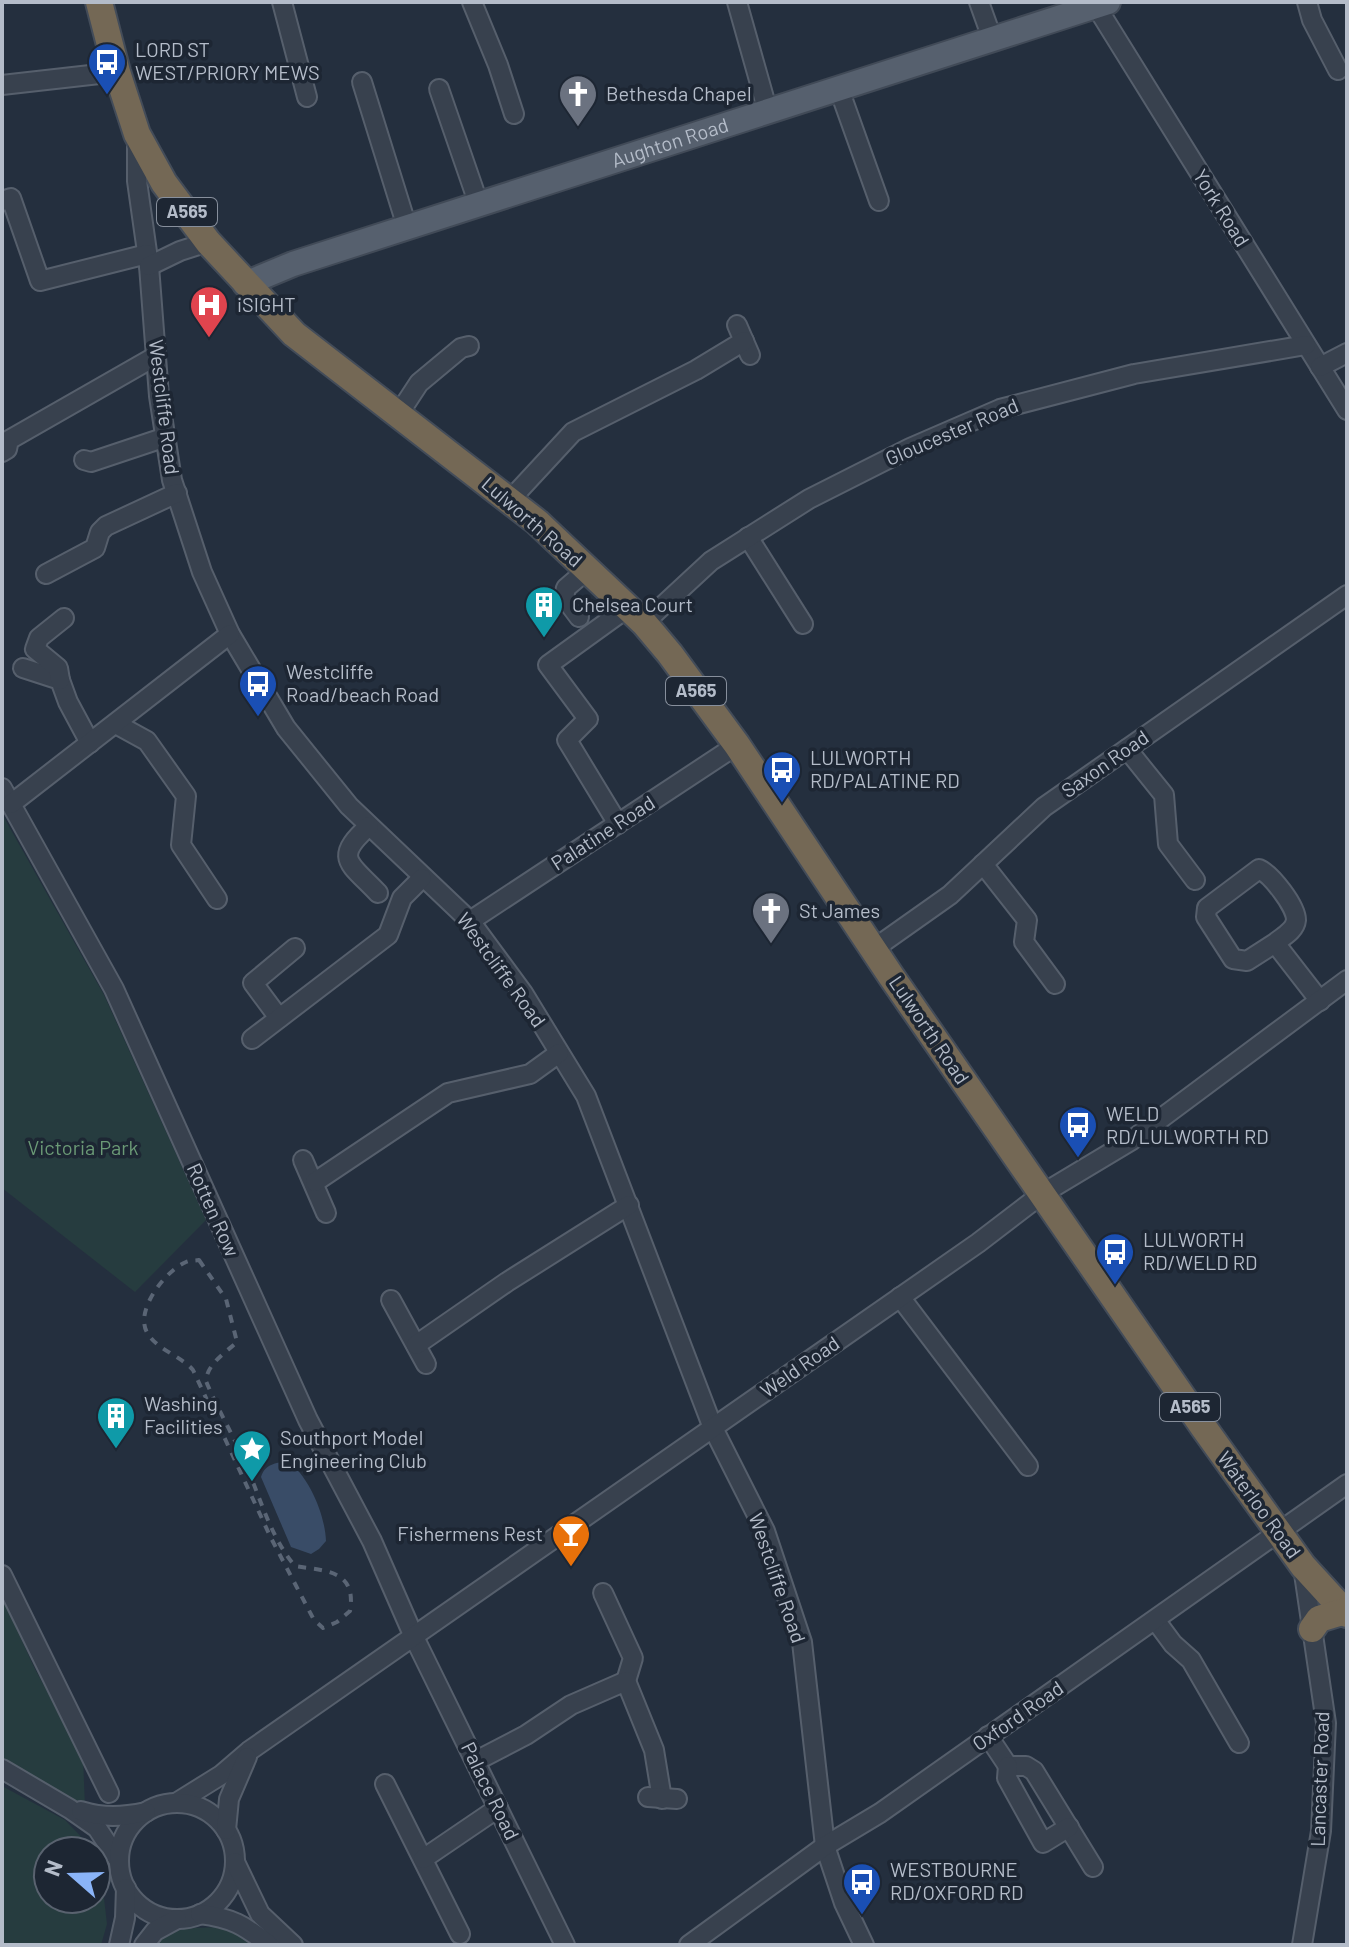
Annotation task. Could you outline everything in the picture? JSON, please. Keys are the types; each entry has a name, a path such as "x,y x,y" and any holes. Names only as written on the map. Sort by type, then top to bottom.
{"highway":[{"name":"A565","path":"99,2 137,134"},
{"name":"Lulworth Road","path":"137,134 151,163 208,242 294,334 537,522 635,616 737,745 1042,1194"},
{"name":"Waterloo Road","path":"1042,1194 1278,1533 1303,1566 1346,1612"},
{"path":"1312,1629 1319,1619 1346,1612"}],"main road":[{"name":"Aughton Road","path":"245,284 293,264 1102,4"}],"street":[{"path":"282,2 307,97"},
{"path":"472,2 514,114"},
{"path":"737,2 768,112"},
{"path":"979,2 993,41"},
{"path":"1307,2 1312,20 1336,70"},
{"name":"York Road","path":"1102,4 1347,410"},
{"path":"2,85 117,72"},
{"path":"362,82 407,227"},
{"path":"439,89 479,205"},
{"path":"839,89 879,201"},
{"name":"Westcliffe Road","path":"137,134 137,181 166,437 177,493 202,572 230,634 286,728 349,806 470,921 523,993 586,1096 713,1428 765,1531 802,1642 825,1846 844,1903 864,1945"},
{"path":"2,201 11,198 40,281 148,260 208,242"},
{"path":"510,500 573,432 696,370 744,340"},
{"name":"Gloucester Road","path":"618,824 567,740 588,719 548,665 635,616 711,561 821,492 910,448 1000,409 1134,374 1306,345"},
{"path":"398,415 419,383 461,348 469,346"},
{"path":"1320,367 1347,353"},
{"path":"2,452 7,449 9,440 156,356"},
{"path":"84,460 91,462 166,437"},
{"path":"46,574 95,548 100,532 106,526 177,493"},
{"path":"748,537 803,624"},
{"path":"579,617 564,597 566,588 587,570"},
{"name":"Saxon Road","path":"875,948 950,895 1044,807 1347,595"},
{"path":"64,618 39,638 35,649 58,668 68,702 90,743"},
{"path":"6,796 90,743 230,634"},
{"path":"23,668 60,680"},
{"path":"116,724 147,741 186,796 181,845 217,899"},
{"name":"Palatine Road","path":"470,921 737,745"},
{"path":"1127,749 1164,795 1168,844 1195,880"},
{"name":"Rotten Row","path":"6,796 114,989 308,1420 372,1541 414,1637"},
{"path":"369,826 350,842 347,852 349,862 378,893"},
{"path":"983,864 1027,920 1024,942 1055,984"},
{"path":"1259,869 1264,871 1272,877 1287,900 1296,922 1292,930 1275,943 1247,961 1233,959 1206,917 1207,908 1259,869"},
{"path":"252,1039 388,935 402,898 422,878"},
{"path":"1275,943 1320,1001"},
{"path":"279,1018 253,983 295,948"},
{"name":"Weld Road","path":"176,1803 221,1775 249,1751 978,1243 1042,1194 1132,1140 1347,980"},
{"path":"315,1182 448,1093 530,1074 559,1053"},
{"path":"303,1160 326,1213"},
{"path":"416,1345 507,1282 629,1205"},
{"path":"900,1297 1028,1466"},
{"path":"391,1300 426,1364"},
{"name":"Oxford Road","path":"689,1945 825,1846 880,1813 1347,1484"},
{"name":"Lancaster Road","path":"1302,1945 1321,1831 1326,1723 1303,1566"},
{"path":"2,1575 109,1793"},
{"path":"602,1592 633,1658 626,1681 654,1750 662,1798"},
{"path":"1156,1621 1173,1644 1191,1660 1239,1743"},
{"name":"Palace Road","path":"414,1637 565,1945"},
{"path":"476,1761 526,1735 571,1705 626,1681"},
{"path":"988,1736 1008,1766 1007,1778 1043,1843 1069,1827"},
{"path":"226,1830 229,1799 249,1751"},
{"path":"1008,1766 1026,1766 1034,1771 1093,1867"},
{"path":"2,1769 97,1828 119,1861 126,1888 125,1918 119,1945"},
{"path":"385,1784 460,1934"},
{"path":"70,1809 100,1817 124,1817 176,1803 205,1810 226,1830 234,1849 235,1862 225,1893 200,1914"},
{"path":"423,1859 498,1808"},
{"path":"119,1861 122,1842 129,1829 146,1812"},
{"path":"235,1862 260,1914 293,1945"},
{"path":"126,1888 133,1899 150,1913 177,1919"},
{"path":"144,1945 155,1931 177,1919 200,1914 227,1917 269,1945"}],"green space":[{"name":"Victoria Park","path":"2,814 104,995 206,1220 135,1292 2,1188"},
{"path":"2,1598 35,1669 83,1757 85,1807 2,1761"},
{"path":"2,1786 65,1820 80,1835 32,1835 32,1915 106,1915 107,1924 101,1945 2,1945"},
{"path":"232,1925 257,1945 151,1945 168,1929"}],"water":[{"path":"288,1461 303,1476 323,1519 326,1541 311,1554 291,1547 261,1477 268,1467"}],"railway":[{"path":"199,1260 226,1299 237,1342 213,1364 206,1381 244,1460 272,1529 295,1566 327,1571 343,1580 348,1587 350,1611 323,1628 314,1620 271,1538 193,1370 152,1340 144,1325 148,1304 161,1283 178,1267 188,1261 199,1260"}],"place":[{"name":"LORD ST WEST/PRIORY MEWS","path":"107,96"},
{"name":"Bethesda Chapel","path":"578,128"},
{"name":"iSIGHT","path":"209,339"},
{"name":"Chelsea Court","path":"544,639"},
{"name":"Westcliffe Road/beach Road","path":"258,718"},
{"name":"LULWORTH RD/PALATINE RD","path":"782,804"},
{"name":"St James","path":"771,945"},
{"name":"WELD RD/LULWORTH RD","path":"1078,1159"},
{"name":"LULWORTH RD/WELD RD","path":"1115,1286"},
{"name":"Washing Facilities","path":"116,1450"},
{"name":"Southport Model Engineering Club","path":"252,1483"},
{"name":"Fishermens Rest","path":"571,1568"},
{"name":"WESTBOURNE RD/OXFORD RD","path":"862,1916"}]}
